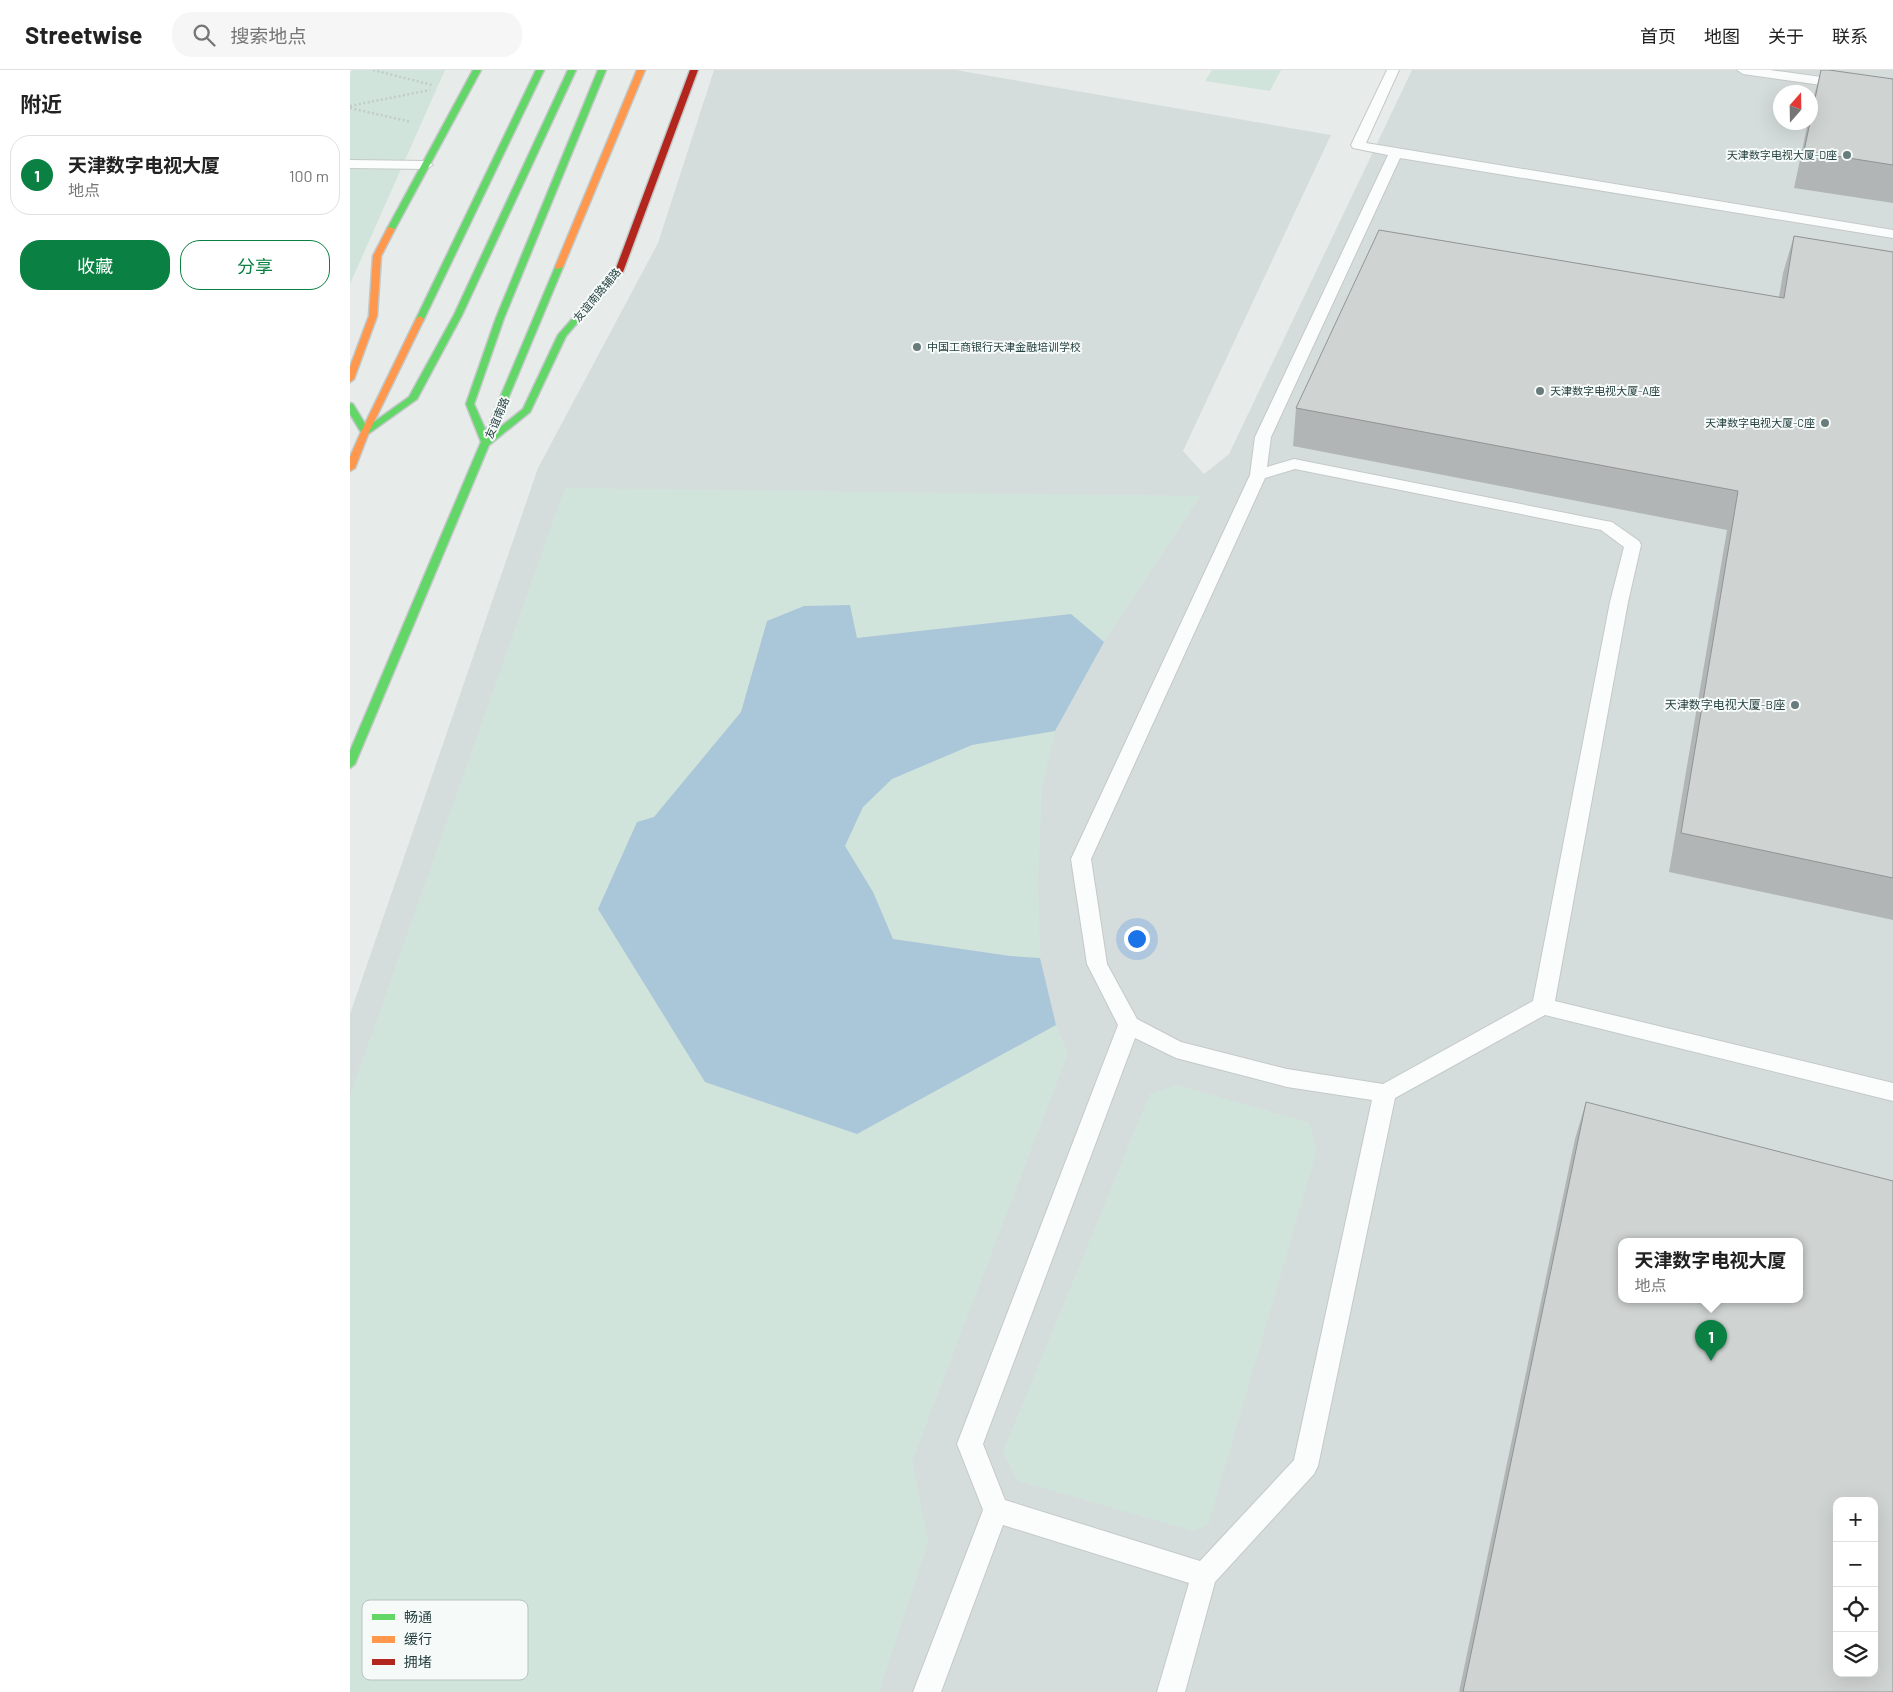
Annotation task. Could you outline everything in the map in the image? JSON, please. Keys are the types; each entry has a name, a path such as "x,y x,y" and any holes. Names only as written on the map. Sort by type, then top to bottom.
{"street":[{"path":"350,379 373,316 377,256 477,70"},
{"path":"350,468 365,432 540,70"},
{"path":"365,432 413,399 458,315 572,70"},
{"path":"486,443 470,404 500,318 602,70"},
{"name":"友谊南路","path":"350,764 454,512 486,443 641,70"},
{"name":"友谊南路辅路","path":"486,443 526,410 562,335 619,272 694,70"},
{"path":"350,406 365,432"}],"lane":[{"path":"1393,70 1358,145 1396,153 1893,234"},
{"path":"1743,70 1893,91"},
{"path":"1396,153 1263,437 1258,476 1081,859 1097,964 1129,1026 1176,1049 1287,1078 1385,1093 1543,1006 1893,1092"},
{"path":"350,164 426,165"},
{"path":"1258,476 1294,464 1606,526 1633,545 1619,602 1543,1006"},
{"path":"928,1692 996,1510 970,1444 1129,1026"},
{"path":"1171,1692 1204,1575 1305,1466 1385,1093"},
{"path":"996,1510 1204,1575"}],"path":[{"path":"373,70 433,85"},
{"path":"350,107 432,89"},
{"path":"350,107 417,123"}],"shaded area":[{"path":"352,70 445,70 350,284 350,74"},
{"path":"714,70 956,70 1331,135 1183,451 1204,474 1229,454 1412,70 1893,70 1893,1692 350,1692 350,1014 538,468 658,243"},
{"path":"1212,70 1281,70 1270,91 1205,81"},
{"path":"565,488 1200,496 1104,642 1071,614 856,638 767,621 741,712 654,818 705,1082 857,1134 1056,1025 1068,1053 912,1461 928,1542 879,1692 350,1692 350,1096"},
{"path":"1055,731 1042,786 1038,881 1040,958 1010,956 893,939 873,892 845,846 863,807 892,779 972,745"},
{"path":"1177,1085 1309,1123 1317,1149 1208,1525 1193,1531 1018,1481 1003,1452 1150,1094"}],"water":[{"path":"850,605 857,638 1071,614 1104,642 1055,731 972,745 892,779 863,807 845,846 873,892 893,939 1010,956 1040,958 1056,1025 857,1134 705,1082 598,909 637,822 654,817 741,712 767,621 804,606"}],"building":[{"path":"1821,70 1893,79 1893,165 1804,151 1808,130 1818,130 1818,85"},
{"path":"1379,230 1784,298 1794,236 1893,252 1893,878 1681,833 1738,491 1296,408"},
{"path":"1586,1102 1893,1181 1893,1692 1463,1692"}],"traffic: fast":[{"path":"391,229 477,70"},
{"path":"420,319 540,70"},
{"path":"350,406 365,432 413,399 458,315 572,70"},
{"path":"589,305 562,335 527,410 486,443 470,404 500,318 602,70"},
{"path":"350,764 559,267"}],"traffic: slow":[{"path":"559,267 641,70"},
{"path":"350,379 373,316 377,256 391,229"},
{"path":"350,468 365,432 420,319"}],"traffic: jam":[{"path":"589,305 619,272 694,70"}],"place":[{"name":"天津数字电视大厦-D座","path":"1847,155"},
{"name":"中国工商银行天津金融培训学校","path":"917,347"},
{"name":"天津数字电视大厦-A座","path":"1540,391"},
{"name":"天津数字电视大厦-C座","path":"1825,423"},
{"name":"天津数字电视大厦-B座","path":"1795,705"},
{"name":"天津数字电视大厦","path":"1711,1361"}]}
